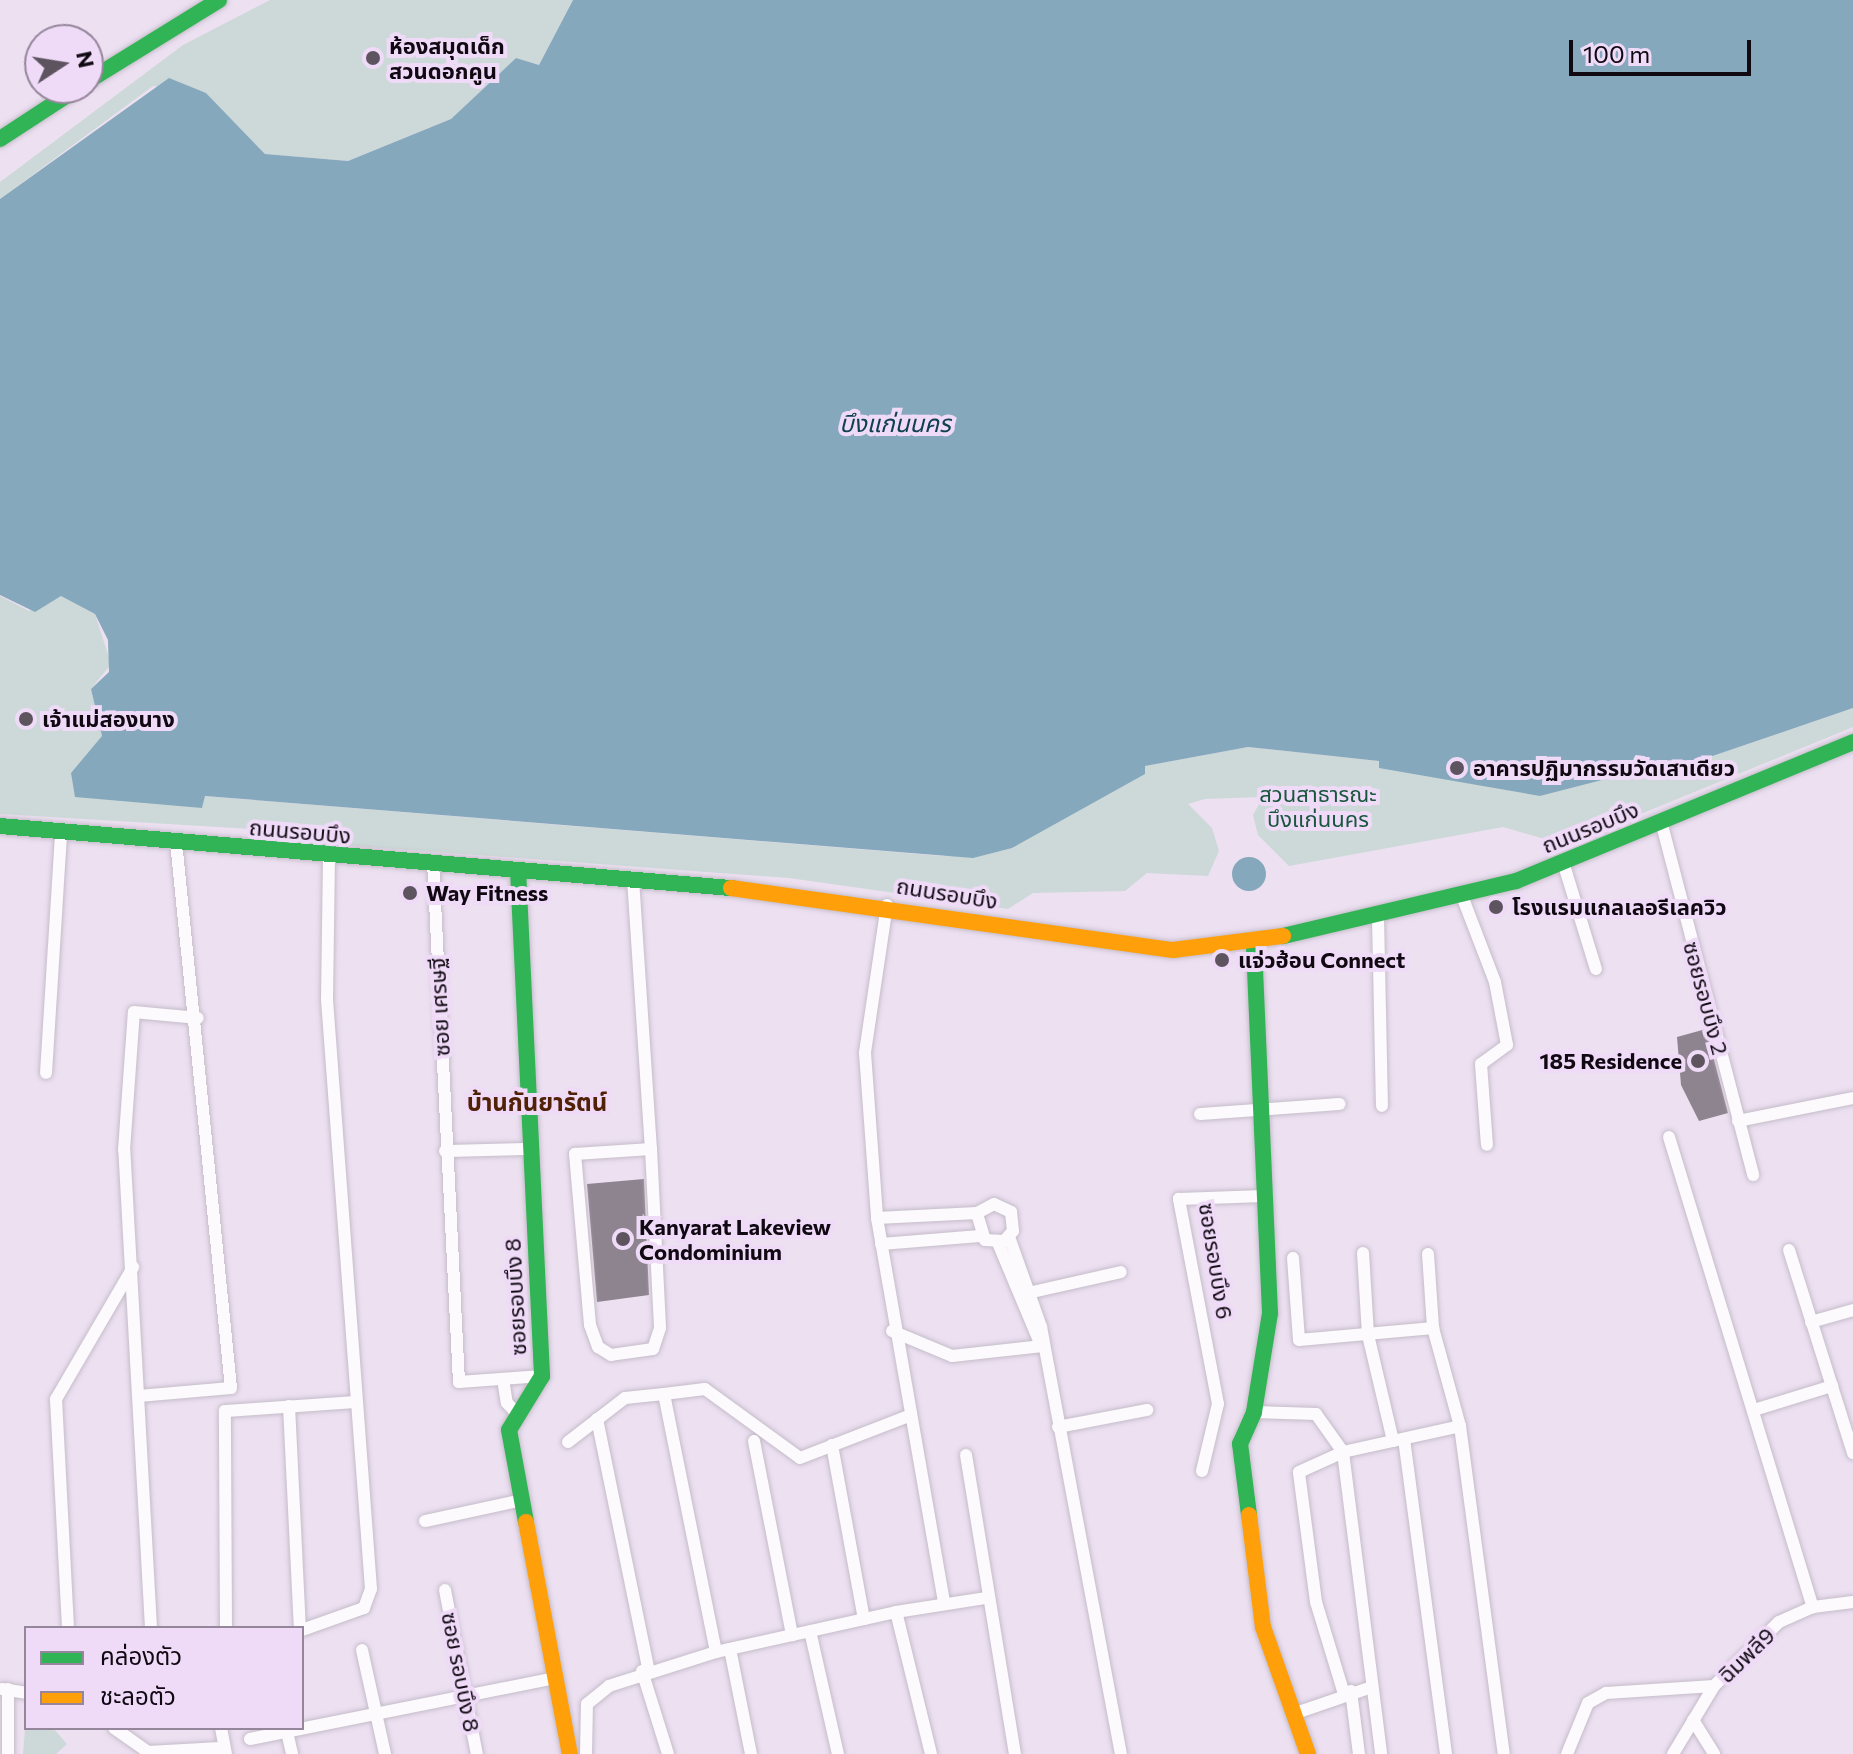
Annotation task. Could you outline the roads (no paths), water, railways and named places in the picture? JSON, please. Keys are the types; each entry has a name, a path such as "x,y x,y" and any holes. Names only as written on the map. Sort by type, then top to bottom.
{"street":[{"path":"104,71 219,0"},
{"path":"0,139 54,104"},
{"name":"ถนนรอบบึง","path":"0,826 329,856 633,879 887,905 1173,950 1254,942 1462,896 1563,862 1853,742"},
{"name":"ซอยรอบบึง 2","path":"1661,821 1753,1175"},
{"path":"46,1073 61,832"},
{"path":"139,1396 231,1388 198,1018 176,842"},
{"path":"304,1628 364,1608 371,1589 353,1402 327,1000 329,856"},
{"name":"ซอย เศรษฐี","path":"433,862 445,1151 459,1382 503,1379"},
{"path":"1563,862 1596,969"},
{"name":"ซอยรอบบึง 8","path":"518,870 528,1149 542,1376 509,1430 570,1754"},
{"path":"633,879 651,1149 660,1334 653,1349 611,1355 598,1347 590,1325 575,1154 651,1149"},
{"path":"1462,896 1495,982 1507,1045 1481,1064 1487,1145"},
{"path":"887,905 865,1053 877,1218 906,1417 944,1601"},
{"path":"1378,917 1382,1106"},
{"path":"1254,942 1270,1313 1254,1412 1240,1444 1263,1627 1308,1754"},
{"path":"151,1626 124,1150 134,1012 198,1018"},
{"path":"1738,1121 1853,1098"},
{"path":"1200,1114 1340,1104"},
{"path":"1669,1137 1813,1607"},
{"path":"445,1151 528,1149"},
{"name":"ซอยรอบบึง 6","path":"1202,1471 1218,1404 1179,1199 1264,1196"},
{"path":"877,1218 977,1213 994,1204 1006,1207 1014,1218 1003,1240"},
{"path":"977,1213 980,1236"},
{"path":"881,1244 980,1236 1003,1240"},
{"path":"1003,1240 1027,1293 1042,1346 1121,1754"},
{"path":"1789,1250 1853,1453"},
{"path":"1363,1253 1368,1335 1398,1440 1446,1754"},
{"path":"1428,1254 1433,1328 1460,1426 1504,1754"},
{"path":"1293,1258 1299,1340 1433,1328"},
{"path":"68,1626 56,1399 133,1267"},
{"path":"1027,1293 1121,1272"},
{"path":"1811,1322 1853,1310"},
{"path":"892,1331 952,1356 1042,1346"},
{"path":"518,1415 503,1379 542,1376"},
{"path":"1754,1410 1832,1386"},
{"path":"568,1442 625,1398 705,1389 800,1458 906,1417"},
{"path":"664,1394 716,1652"},
{"path":"226,1626 225,1411 353,1402"},
{"path":"1838,1407 1853,1402"},
{"path":"289,1406 301,1626"},
{"path":"1058,1427 1147,1410"},
{"path":"1254,1412 1316,1414 1343,1452 1381,1754"},
{"path":"597,1419 645,1670 668,1754"},
{"path":"1359,1754 1348,1693 1316,1602 1299,1472 1343,1452 1460,1426"},
{"path":"754,1441 792,1635"},
{"path":"832,1445 864,1619"},
{"path":"966,1455 988,1573 985,1598 1015,1754"},
{"path":"425,1521 522,1500"},
{"name":"ซอย รอบบึง 8","path":"445,1590 477,1754"},
{"path":"586,1754 587,1704 645,1670 944,1601 985,1598"},
{"name":"ฉิมพลี9","path":"1673,1754 1714,1686 1779,1622 1813,1607 1853,1602"},
{"path":"896,1612 931,1754"},
{"path":"810,1631 838,1754"},
{"path":"730,1649 751,1754"},
{"path":"362,1650 385,1754"},
{"path":"304,1729 556,1678"},
{"path":"1567,1754 1588,1703 1606,1693 1714,1686"},
{"path":"1293,1714 1372,1687"},
{"path":"8,1754 4,1689 24,1693"},
{"path":"1693,1720 1714,1754"},
{"path":"117,1730 147,1753 223,1751 221,1730"},
{"path":"250,1739 297,1730"},
{"path":"287,1732 292,1754"}],"water":[{"name":"บึงแก่นนคร","path":"573,0 1853,0 1853,708 1654,776 1641,770 1540,796 1379,768 1379,761 1248,747 1145,766 1145,774 1012,848 973,858 205,796 202,808 75,797 71,773 102,736 91,689 109,672 108,640 95,614 61,596 35,612 0,595 0,199 169,78 206,93 265,154 348,161 451,119 516,58 539,65"},
{"path":"1249,857 1261,862 1266,874 1261,886 1249,891 1237,886 1232,874 1237,862"}],"place":[{"name":"ห้องสมุดเด็ก สวนดอกคูน","path":"373,58"},
{"name":"เจ้าแม่สองนาง","path":"26,719"},
{"name":"อาคารปฏิมากรรมวัดเสาเดียว","path":"1457,768"},
{"name":"Way Fitness","path":"410,893"},
{"name":"โรงแรมแกลเลอรีเลควิว","path":"1496,907"},
{"name":"แจ่วฮ้อน Connect","path":"1222,960"},
{"name":"185 Residence","path":"1698,1061"},
{"name":"Kanyarat Lakeview Condominium","path":"623,1239"}],"district":[{"name":"บ้านกันยารัตน์","path":"537,1102"}],"park label":[{"name":"สวนสาธารณะ บึงแก่นนคร","path":"1318,806"}]}
